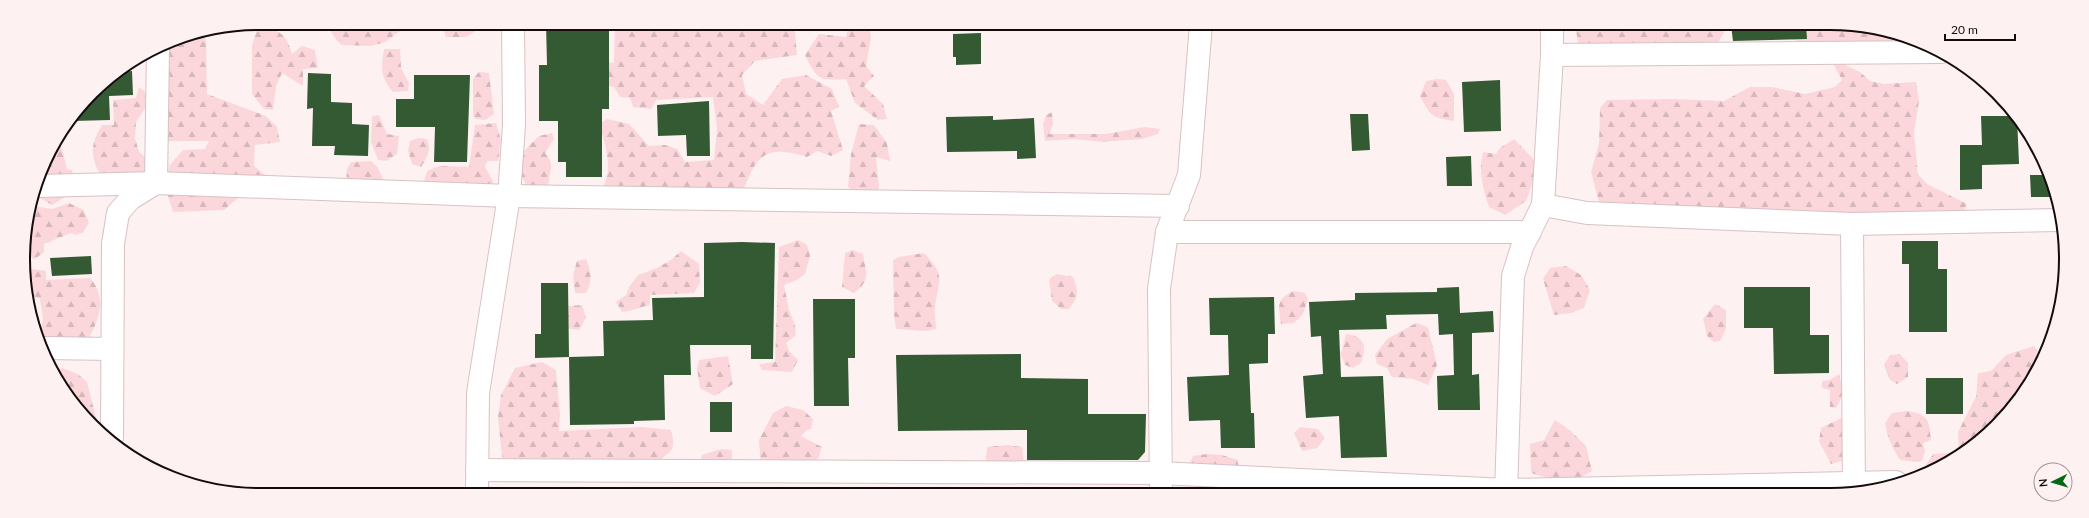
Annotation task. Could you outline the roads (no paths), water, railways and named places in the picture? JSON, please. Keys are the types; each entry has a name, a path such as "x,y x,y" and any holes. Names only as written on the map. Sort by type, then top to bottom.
{"street":[{"path":"477,488 478,393 509,196 514,126 513,30"},
{"path":"1160,483 1159,289 1167,232 1189,176 1201,30"},
{"path":"1506,488 1513,276 1522,247 1542,205 1552,55 1552,30"},
{"path":"1552,55 1910,47 1921,49"},
{"path":"156,183 158,54"},
{"path":"112,434 113,244 118,213 130,199 156,183"},
{"path":"42,186 156,183 509,196 1178,206"},
{"path":"1542,205 1587,213 1852,224 2056,220"},
{"path":"1852,224 1854,487"},
{"path":"1167,232 1530,232"},
{"path":"48,348 112,349"},
{"path":"477,470 1352,488"}]}
